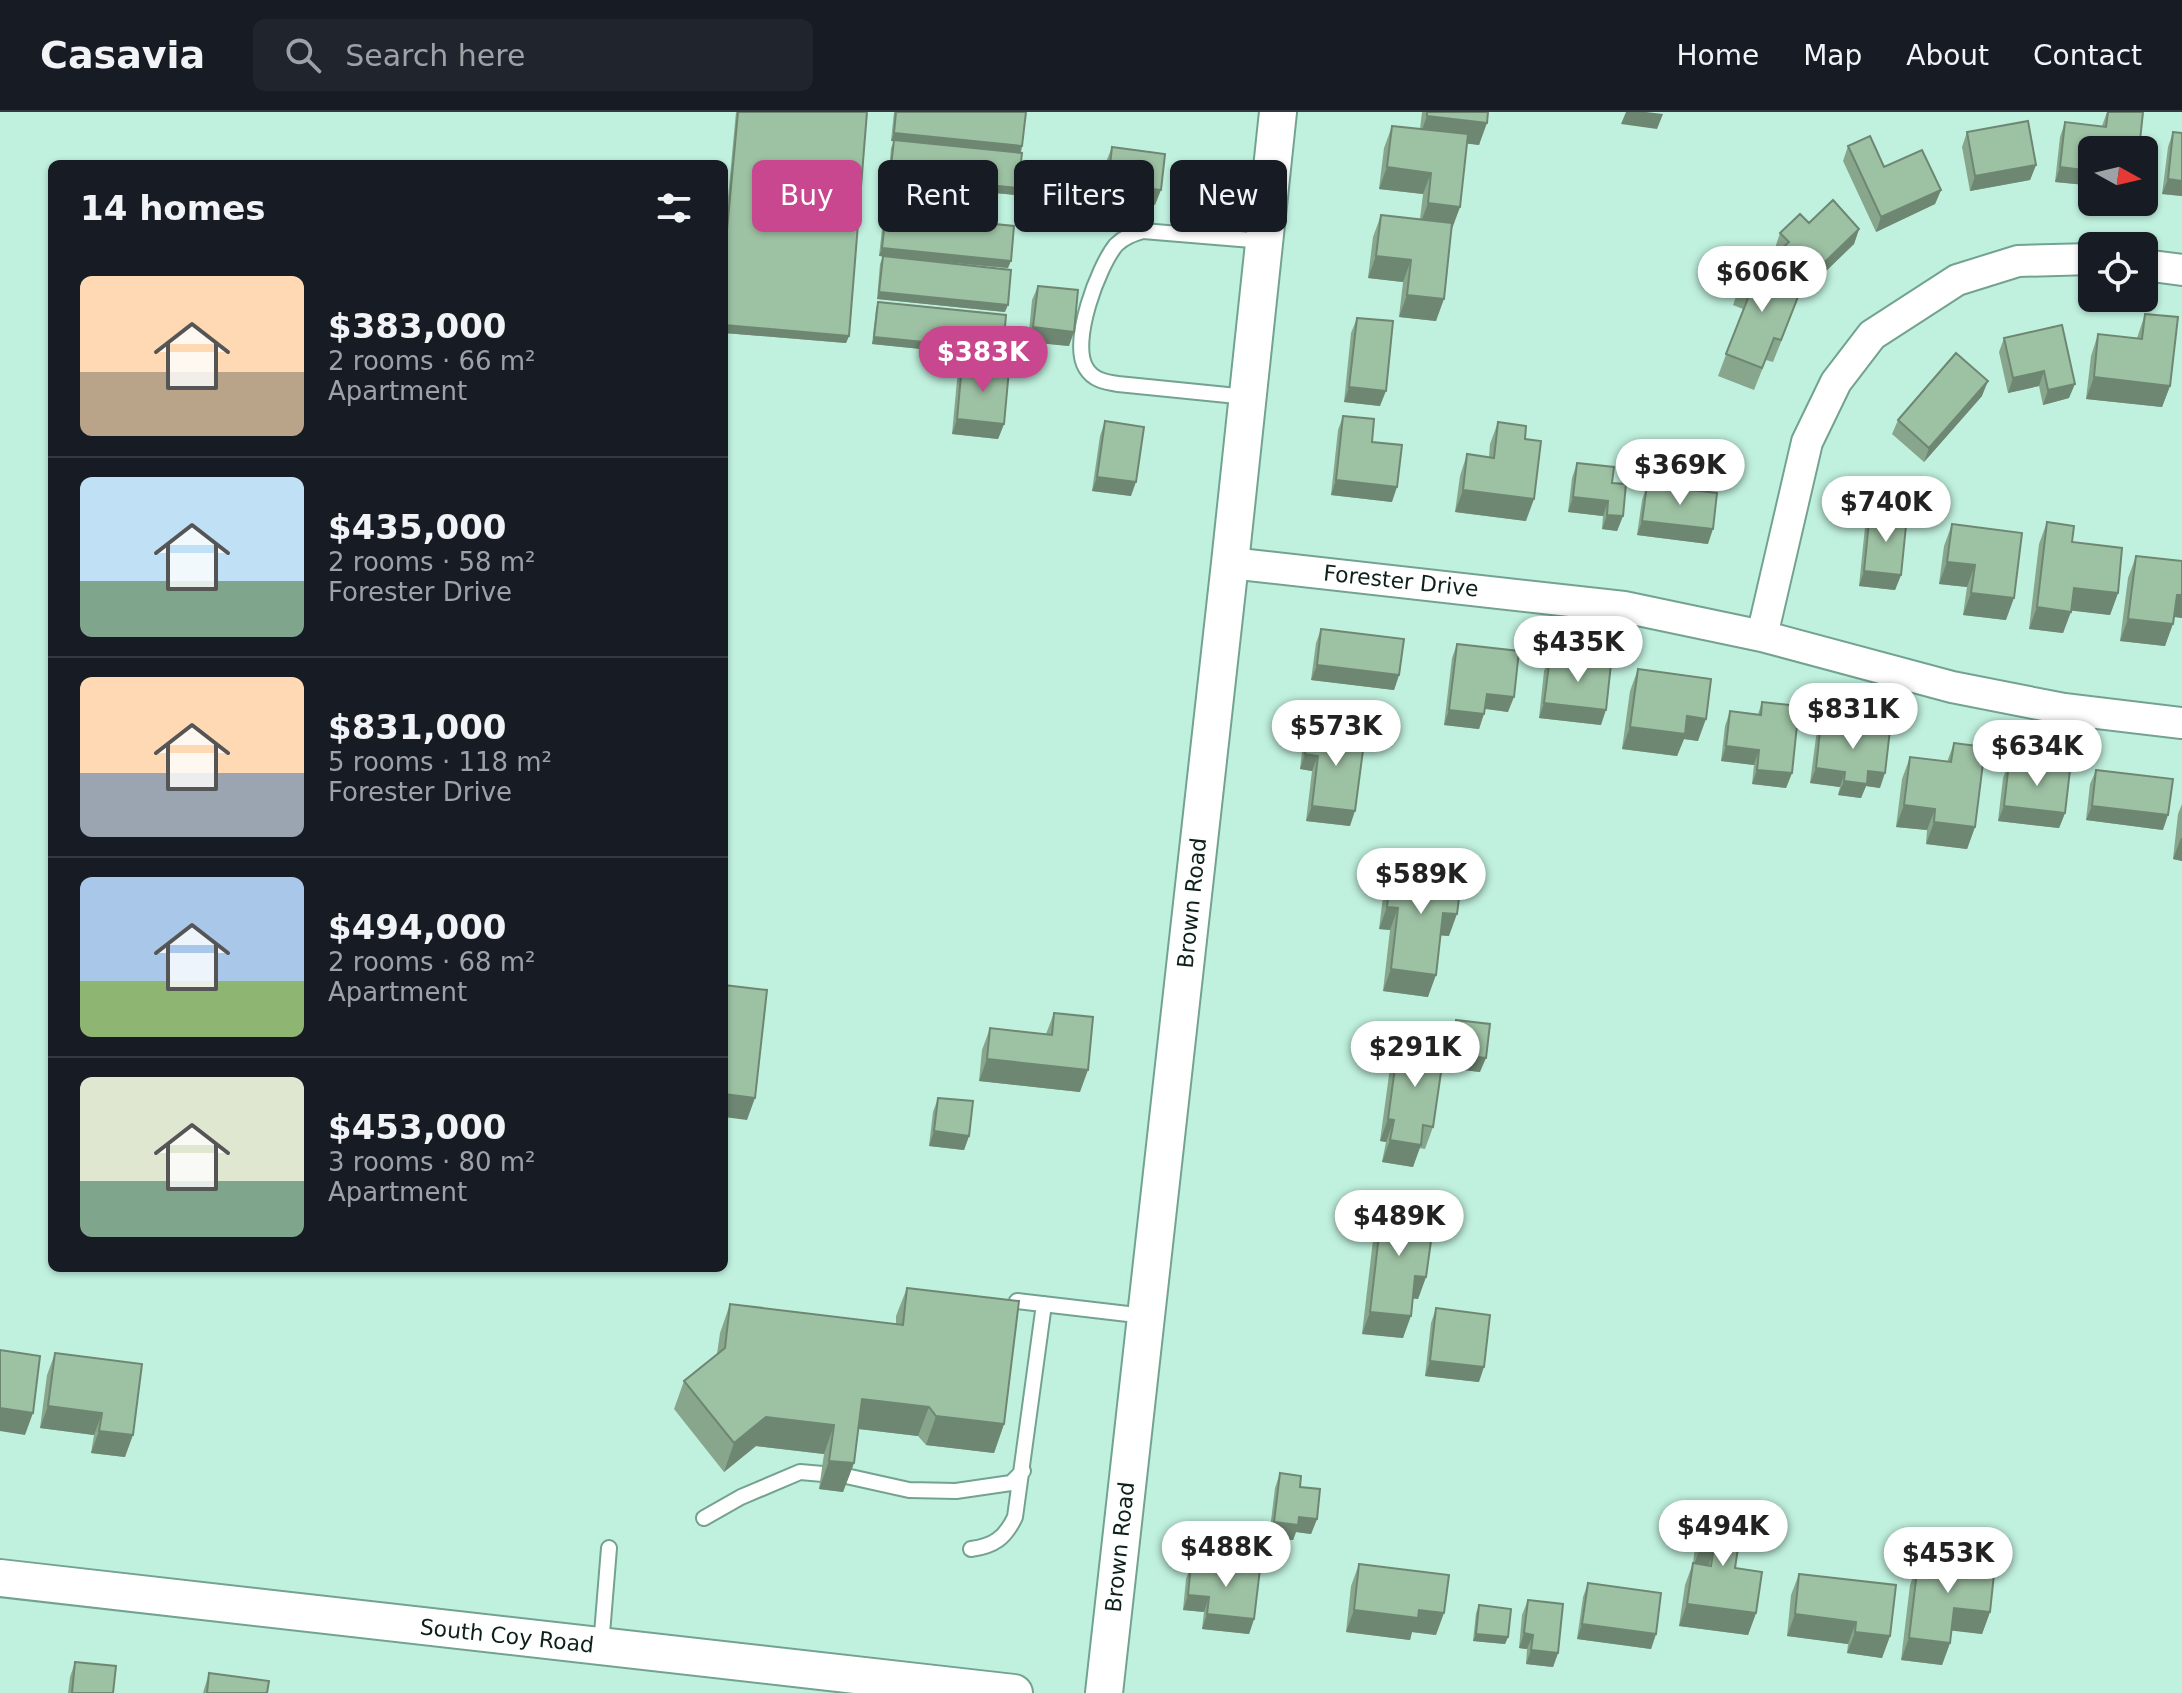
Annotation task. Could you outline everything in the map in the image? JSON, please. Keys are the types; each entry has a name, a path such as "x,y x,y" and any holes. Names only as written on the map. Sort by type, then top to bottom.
{"street":[{"name":"Brown Road","path":"1104,1693 1278,112"},
{"path":"1762,636 1807,442 1836,382 1872,335 1957,280 2018,261 2078,259"},
{"path":"2158,267 2182,270"},
{"name":"Forester Drive","path":"1230,563 1577,600 1662,613 1762,636 1952,687 2064,709 2182,723"},
{"name":"South Coy Road","path":"0,1578 1014,1693"}],"lane":[{"path":"1248,397 1097,380 1085,368 1080,349 1101,267 1118,243 1129,235 1143,231 1264,241"},
{"path":"1017,1301 1146,1316"},
{"path":"971,1549 994,1544 1007,1533 1015,1517 1044,1304"},
{"path":"704,1518 741,1497 800,1472 846,1476 909,1490 956,1491 1011,1483 1023,1471"},
{"path":"601,1646 609,1548"}],"building":[{"path":"738,112 867,112 862,174 862,160 752,160 752,232 857,232 849,336 728,325 728,219"},
{"path":"896,112 1026,112 1022,146 894,133"},
{"path":"1427,112 1488,112 1487,123 1427,116"},
{"path":"2108,112 2143,112 2140,136 2078,136 2078,169 2060,167 2065,122 2106,127"},
{"path":"2028,121 2036,165 1975,176 1967,132"},
{"path":"1392,126 1468,134 1460,207 1428,203 1431,173 1387,167"},
{"path":"2173,132 2182,133 2182,181 2168,179"},
{"path":"1870,136 1884,167 1922,150 1941,190 1881,217 1848,146"},
{"path":"894,140 1022,153 1021,160 1014,160 1014,188 998,186 998,160 892,160"},
{"path":"1112,147 1165,154 1161,190 1154,189 1154,160 1111,160"},
{"path":"1833,200 1859,229 1803,283 1776,254 1789,242 1780,233 1800,214 1809,223"},
{"path":"1381,215 1452,223 1444,299 1407,295 1411,260 1376,256"},
{"path":"998,224 1014,226 1011,261 882,248 884,232 998,232"},
{"path":"883,256 1011,270 1008,305 879,292"},
{"path":"1750,258 1777,268 1773,278 1801,289 1781,340 1774,338 1762,368 1726,354 1752,288 1741,283"},
{"path":"1038,286 1078,290 1074,332 1033,327"},
{"path":"878,302 1006,315 1003,350 874,337"},
{"path":"2145,314 2178,317 2170,386 2094,377 2098,334 2142,339"},
{"path":"1357,318 1393,321 1386,391 1349,387"},
{"path":"2062,325 2075,384 2048,390 2044,371 2013,378 2004,338"},
{"path":"1956,353 1988,381 1929,448 1898,420"},
{"path":"962,365 1009,370 1004,424 957,419"},
{"path":"1343,416 1374,419 1372,442 1402,445 1397,487 1336,480"},
{"path":"1105,421 1144,427 1136,482 1097,477"},
{"path":"1498,422 1526,426 1525,439 1541,441 1534,499 1463,490 1467,454 1494,458"},
{"path":"1577,463 1614,467 1612,483 1626,484 1623,516 1607,515 1608,501 1573,497"},
{"path":"1647,485 1717,493 1713,529 1642,521"},
{"path":"1870,512 1907,516 1901,575 1864,571"},
{"path":"2047,522 2074,526 2072,542 2122,548 2118,593 2074,588 2071,612 2037,607"},
{"path":"1952,524 2022,533 2014,598 1971,593 1975,565 1947,562"},
{"path":"2136,556 2182,561 2182,595 2177,595 2173,624 2128,619"},
{"path":"1321,629 1404,639 1399,675 1317,665"},
{"path":"1457,644 1519,651 1514,697 1487,694 1484,714 1449,710"},
{"path":"1550,657 1611,664 1606,710 1544,703"},
{"path":"1638,669 1711,679 1706,719 1687,716 1685,734 1630,727"},
{"path":"1762,702 1799,706 1792,773 1757,770 1759,750 1726,746 1730,711 1761,715"},
{"path":"1821,722 1890,730 1885,773 1868,771 1867,784 1844,781 1845,772 1816,768"},
{"path":"1308,728 1365,735 1355,811 1312,806 1318,756 1305,754"},
{"path":"1954,743 1985,747 1975,827 1934,822 1935,809 1904,805 1910,757 1951,762"},
{"path":"2009,763 2070,770 2065,813 2004,806"},
{"path":"2096,770 2173,779 2168,815 2092,806"},
{"path":"1392,866 1462,875 1457,914 1443,913 1436,975 1391,969 1398,908 1387,907"},
{"path":"728,985 767,990 755,1098 728,1095"},
{"path":"1054,1013 1093,1017 1088,1070 987,1059 990,1028 1052,1035"},
{"path":"1456,1020 1490,1024 1486,1058 1452,1054"},
{"path":"1399,1038 1445,1045 1433,1127 1423,1125 1421,1145 1390,1140 1394,1120 1388,1119"},
{"path":"938,1098 973,1101 969,1136 934,1131"},
{"path":"1383,1201 1423,1206 1420,1233 1432,1234 1426,1277 1415,1276 1411,1316 1370,1312"},
{"path":"907,1288 1019,1301 1004,1424 936,1416 929,1407 862,1399 854,1463 829,1461 834,1425 766,1417 734,1443 684,1381 725,1348 730,1304 903,1325"},
{"path":"1436,1308 1490,1315 1484,1367 1430,1361"},
{"path":"0,1350 40,1356 33,1413 0,1408"},
{"path":"55,1353 142,1364 133,1435 99,1431 102,1413 48,1406"},
{"path":"1280,1473 1301,1476 1300,1487 1320,1489 1317,1519 1299,1517 1298,1525 1274,1522"},
{"path":"1705,1510 1743,1515 1735,1568 1762,1572 1756,1613 1687,1604 1693,1563 1711,1566 1713,1553 1699,1551"},
{"path":"1947,1549 1980,1553 1978,1572 1994,1574 1990,1612 1954,1608 1950,1643 1909,1638 1918,1563 1945,1567"},
{"path":"1191,1564 1260,1569 1254,1619 1207,1614 1209,1597 1188,1595"},
{"path":"1359,1564 1449,1575 1444,1613 1419,1610 1418,1618 1354,1610"},
{"path":"1799,1574 1896,1585 1890,1636 1855,1632 1856,1622 1795,1614"},
{"path":"1588,1583 1661,1593 1656,1634 1582,1624"},
{"path":"1528,1600 1563,1604 1558,1653 1531,1650 1533,1635 1524,1633"},
{"path":"1479,1605 1511,1609 1508,1637 1476,1634"},
{"path":"75,1662 116,1666 113,1693 72,1693"},
{"path":"209,1673 269,1681 267,1693 207,1693"}]}
